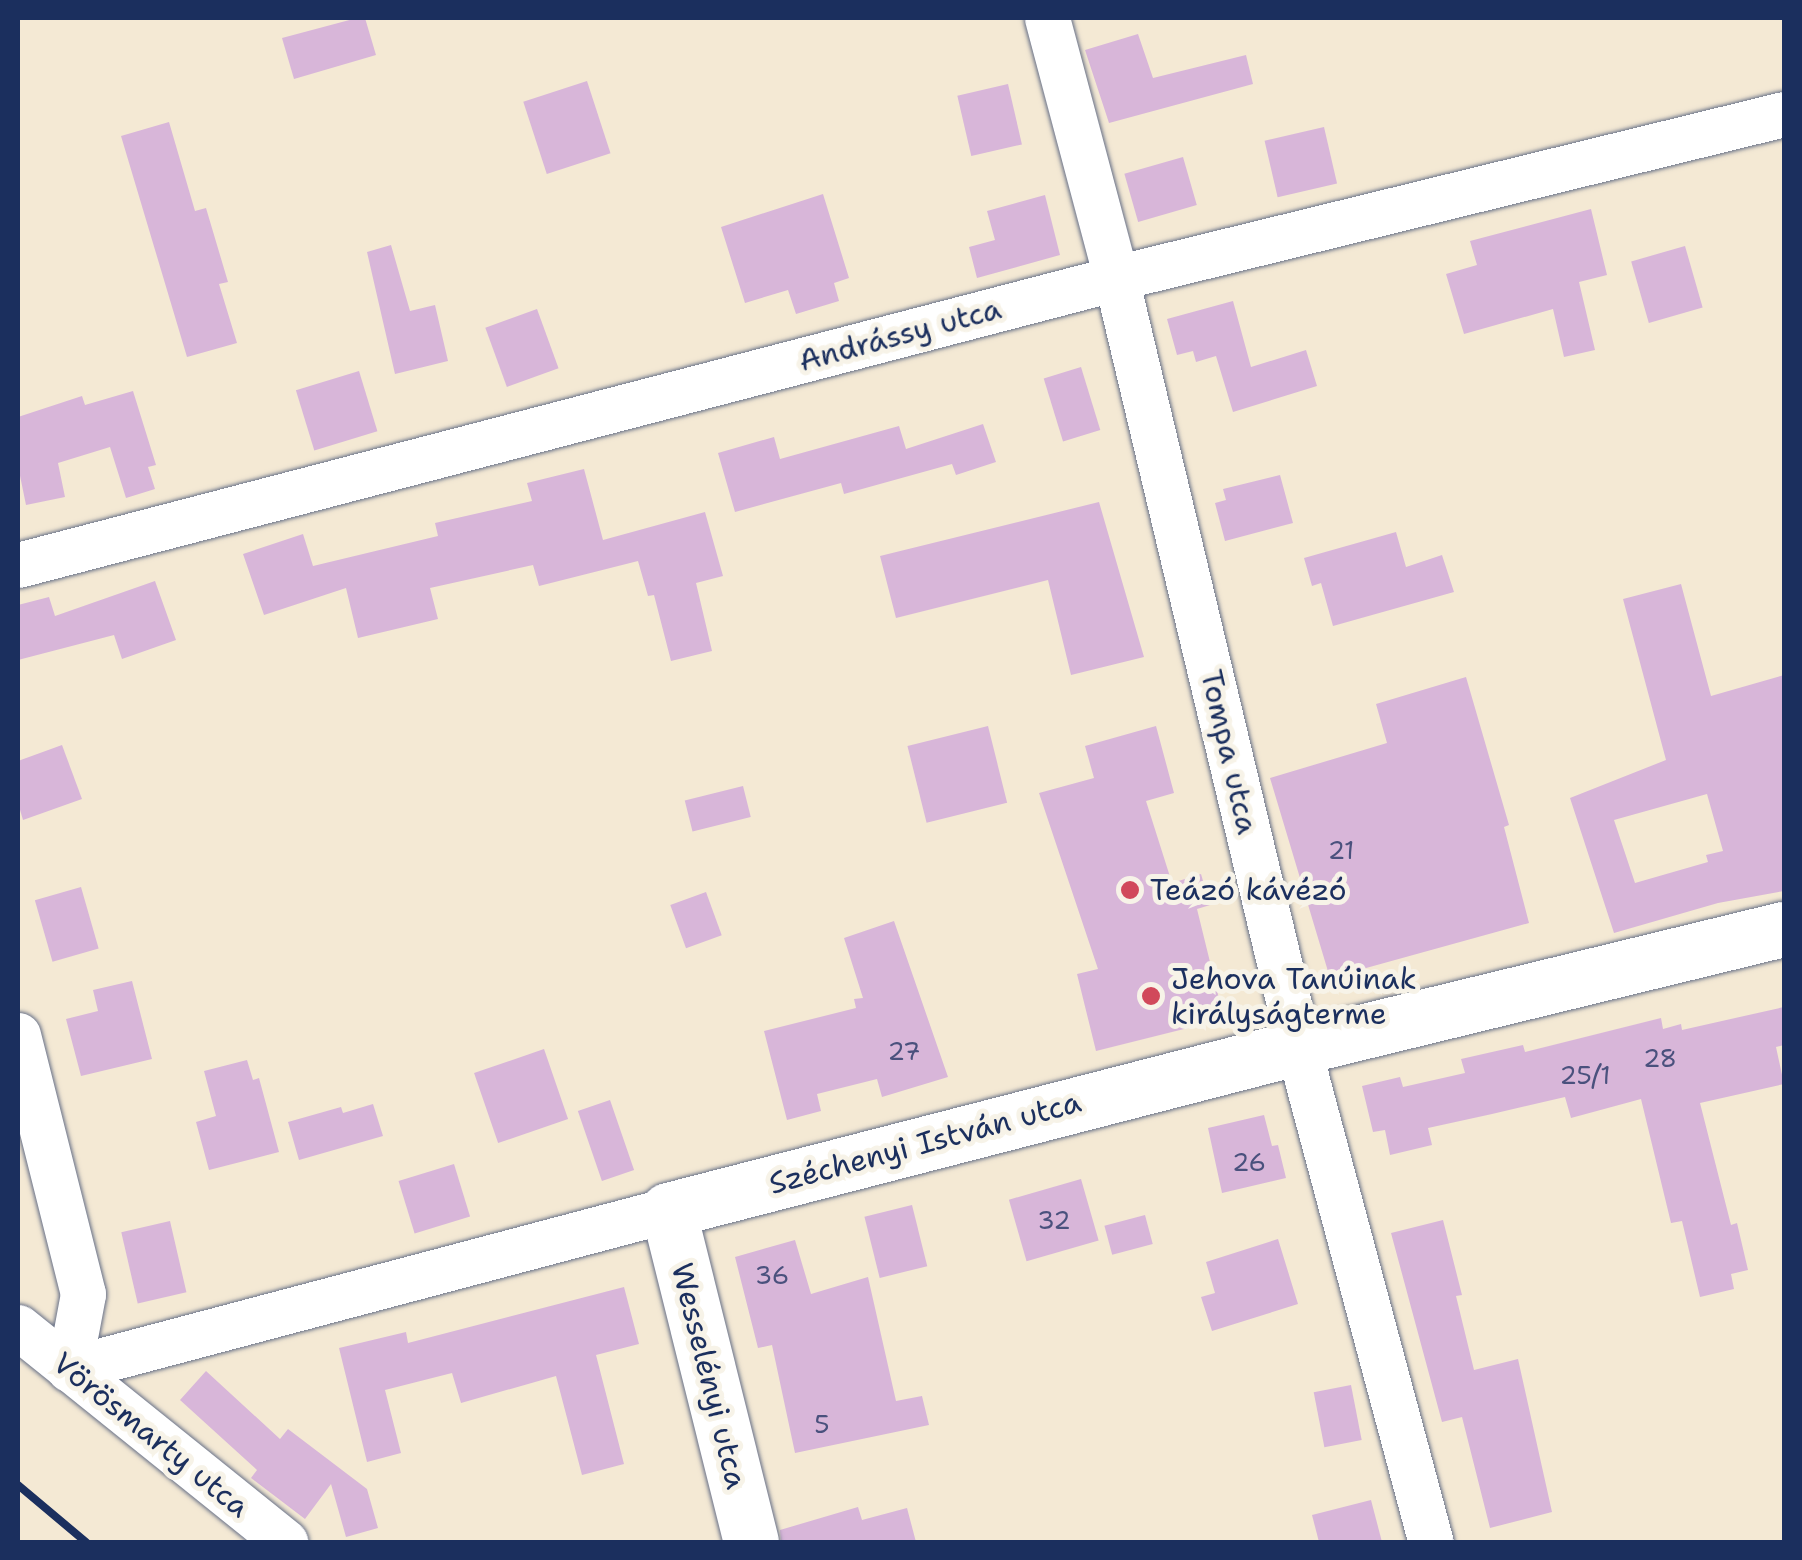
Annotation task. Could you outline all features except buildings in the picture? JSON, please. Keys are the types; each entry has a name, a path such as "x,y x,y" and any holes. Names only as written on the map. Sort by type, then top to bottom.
{"street":[{"name":"Tompa utca","path":"1047,18 1116,278 1299,1047 1431,1542"},
{"name":"Andrássy utca","path":"18,565 1116,278 1784,114"},
{"name":"Széchenyi István utca","path":"69,1369 1299,1047 1784,930"},
{"path":"18,1035 83,1294 69,1369"},
{"name":"Wesselényi utca","path":"668,1210 751,1542"},
{"name":"Vörösmarty utca","path":"18,1327 285,1542"}],"railway":[{"path":"18,1485 86,1542"}],"place":[{"name":"Teázó kávézó","path":"1130,890"},
{"name":"Jehova Tanúinak királyságterme","path":"1151,996"}]}
